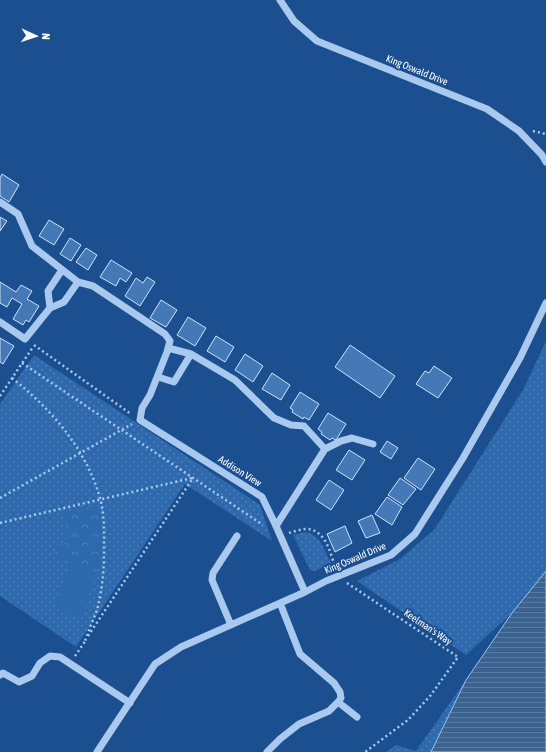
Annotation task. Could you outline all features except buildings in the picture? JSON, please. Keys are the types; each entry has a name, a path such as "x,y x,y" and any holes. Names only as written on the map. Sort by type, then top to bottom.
{"street":[{"name":"King Oswald Drive","path":"280,0 294,21 317,41 487,109 519,131 542,155 546,162"},
{"path":"0,202 18,214 32,246 78,282 93,286 165,334 170,341 158,377 142,408 140,420"},
{"path":"50,308 48,291 62,270"},
{"path":"0,322 25,339 50,308 64,302 78,282"},
{"name":"King Oswald Drive","path":"97,752 155,664 181,647 305,592 337,576 391,555 415,534 463,458 520,358 546,304"},
{"path":"168,348 191,354 235,380 274,418 291,425 304,426 325,449"},
{"path":"158,377 174,382 191,354"},
{"name":"Addison View","path":"140,420 262,497 281,535 305,592"},
{"path":"276,526 325,449 341,441 352,438 373,444"},
{"path":"231,625 212,580 213,573 236,536"},
{"path":"267,752 280,739 299,724 329,711 341,698 340,692 334,683 300,654 280,603"},
{"path":"1,672 20,682 32,676 40,663 50,656 60,657 130,703"},
{"path":"338,702 357,717"}],"path":[{"path":"0,498 140,420 25,339"},
{"path":"0,396 34,345"},
{"path":"22,363 268,529 281,535 306,529 321,535 330,550 337,576"},
{"path":"12,378 31,394 69,435 91,474 100,500 104,532 104,574 97,608 85,641"},
{"path":"0,523 193,478"},
{"path":"70,664 193,478"},
{"name":"Keelman's Way","path":"337,576 458,657 432,695 408,720 365,752"}],"green space":[{"path":"546,341 546,571 512,613 466,655 357,581 400,559 434,530 523,390"},
{"path":"34,355 260,505 272,541 185,484 76,647 0,596 0,404"},
{"path":"99,506 102,548 97,572 54,558 55,547 66,543 65,512"},
{"path":"306,532 316,537 331,563 315,571 310,570 293,535"},
{"path":"70,563 97,572 82,618 55,609"},
{"path":"466,680 431,752 386,752 396,745 416,751"}],"shaded area":[{"path":"546,571 546,752 431,752 466,680 512,613"}]}
